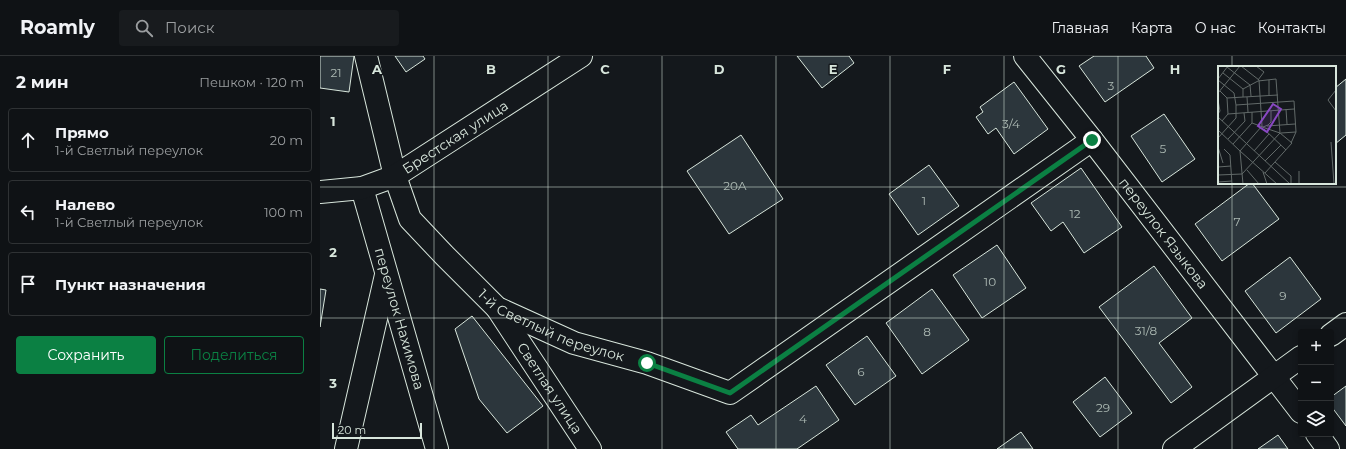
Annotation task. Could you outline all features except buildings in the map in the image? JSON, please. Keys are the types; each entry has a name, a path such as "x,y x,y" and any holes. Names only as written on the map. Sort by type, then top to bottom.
{"street":[{"name":"1-й Светлый переулок","path":"366,56 395,176 410,219 444,256 497,308 574,343 647,363 730,393 1092,140"},
{"name":"Брестская улица","path":"320,192 362,188 395,176 581,56"},
{"name":"переулок Языкова","path":"1025,56 1092,140 1298,408"},
{"name":"переулок Нахимова","path":"362,188 437,449"},
{"path":"346,449 387,272"},
{"name":"Светлая улица","path":"497,308 590,449"},
{"path":"1334,333 1346,324"},
{"path":"1174,449 1298,359"},
{"path":"1319,437 1328,449"}],"route":[{"path":"647,363 704,385 730,393 1092,140"}]}
